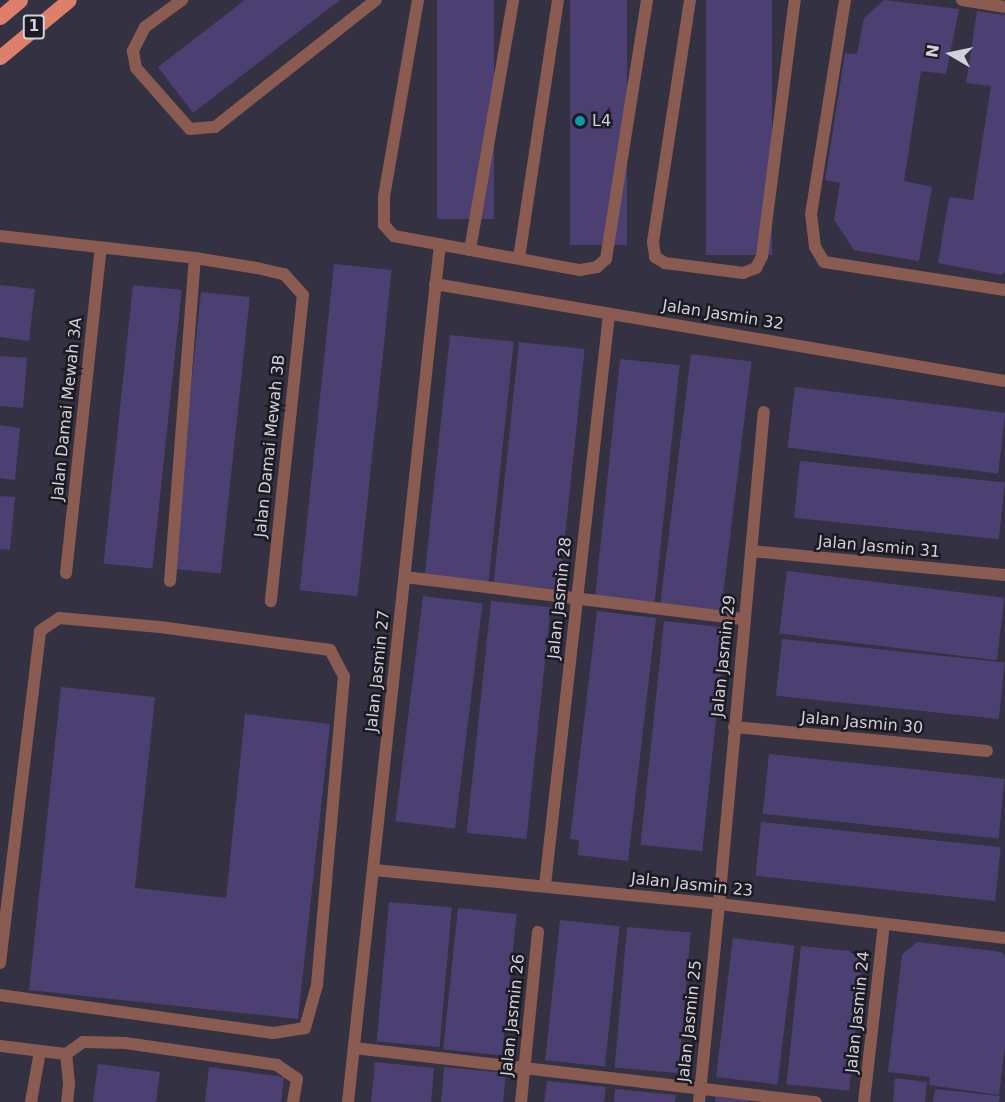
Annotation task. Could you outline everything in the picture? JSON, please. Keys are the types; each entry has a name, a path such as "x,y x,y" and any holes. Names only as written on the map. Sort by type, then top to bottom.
{"main road":[{"name":"1","path":"0,17 20,0"},
{"name":"1","path":"0,57 69,0"}],"street":[{"path":"182,0 145,27 133,51 136,68 190,129 215,127 376,0"},
{"path":"418,0 384,196 384,225 394,236 580,270 597,267 606,259 647,0"},
{"path":"470,250 513,0"},
{"path":"519,258 558,0"},
{"path":"690,0 654,242 655,257 665,263 743,273 756,268 762,256 795,0"},
{"path":"845,0 811,214 815,247 824,262 1005,290"},
{"path":"962,0 1005,7"},
{"path":"0,236 195,258 170,581"},
{"name":"Jalan Jasmin 27","path":"348,1102 440,244"},
{"name":"Jalan Damai Mewah 3A","path":"66,573 101,248"},
{"name":"Jalan Damai Mewah 3B","path":"195,258 284,274 303,295 271,601"},
{"name":"Jalan Jasmin 32","path":"435,284 1005,381"},
{"name":"Jalan Jasmin 28","path":"545,885 609,314"},
{"name":"Jalan Jasmin 29","path":"715,944 764,412"},
{"name":"Jalan Jasmin 31","path":"751,551 1005,575"},
{"path":"405,577 744,619"},
{"path":"0,963 40,631 59,618 160,627 330,650 344,676 317,985 305,1028 273,1033 0,995"},
{"name":"Jalan Jasmin 30","path":"734,727 987,751"},
{"name":"Jalan Jasmin 23","path":"374,870 545,885 1005,938"},
{"name":"Jalan Jasmin 24","path":"864,1102 884,925"},
{"name":"Jalan Jasmin 26","path":"521,1102 538,932"},
{"name":"Jalan Jasmin 25","path":"700,1096 715,944"},
{"path":"0,1046 66,1054 83,1042 126,1043 277,1065 297,1078 293,1102"},
{"path":"354,1048 524,1068 700,1096 816,1102"},
{"path":"31,1102 40,1051"},
{"path":"66,1054 69,1084 67,1102"}],"building":[{"path":"245,0 340,0 193,113 158,67"},
{"path":"437,0 494,0 494,219 437,219"},
{"name":"L4","path":"570,0 627,0 627,245 570,245"},
{"path":"706,0 772,0 772,255 706,255"},
{"path":"884,0 959,9 946,74 921,71 904,181 932,187 919,261 854,250 834,220 840,183 825,180 845,53 857,54 864,18"},
{"path":"977,11 1005,15 1005,272 1001,275 938,263 949,197 973,200 991,86 966,83"},
{"path":"334,264 392,270 357,596 300,590"},
{"path":"0,285 35,289 29,341 0,337"},
{"path":"133,285 182,290 152,569 104,563"},
{"path":"201,292 250,297 221,574 172,568"},
{"path":"450,335 514,342 488,583 425,577"},
{"path":"519,342 585,349 559,590 494,583"},
{"path":"691,354 752,361 721,611 660,603"},
{"path":"0,356 27,358 23,408 0,406"},
{"path":"620,359 680,365 655,602 595,596"},
{"path":"795,387 1005,413 998,473 788,448"},
{"path":"0,425 20,428 15,480 0,478"},
{"path":"800,461 1005,483 999,539 794,518"},
{"path":"0,496 15,497 10,550 0,549"},
{"path":"787,571 1004,598 997,660 779,634"},
{"path":"423,596 483,603 455,829 395,821"},
{"path":"491,601 551,607 526,839 467,833"},
{"path":"597,611 656,618 628,861 578,855 579,840 570,839"},
{"path":"664,621 726,627 702,851 640,845"},
{"path":"782,639 1005,662 999,719 776,696"},
{"path":"61,687 155,697 135,888 226,898 245,714 330,724 298,1019 29,990"},
{"path":"769,754 1005,779 998,838 763,814"},
{"path":"761,822 1001,847 995,901 755,876"},
{"path":"389,902 452,907 440,1047 377,1041"},
{"path":"458,908 517,914 502,1055 443,1049"},
{"path":"560,920 620,926 605,1066 545,1060"},
{"path":"627,927 691,933 678,1073 615,1067"},
{"path":"733,938 795,946 777,1085 716,1077"},
{"path":"917,942 1002,952 1005,956 1005,1046 999,1095 929,1085 930,1077 888,1072 902,955"},
{"path":"801,946 864,953 849,1091 786,1084"},
{"path":"375,1062 434,1068 431,1102 371,1102"},
{"path":"98,1064 160,1072 156,1102 93,1102"},
{"path":"209,1067 284,1077 281,1102 205,1102"},
{"path":"444,1067 506,1073 503,1102 441,1102"},
{"path":"895,1078 927,1082 925,1102 893,1102"},
{"path":"547,1081 606,1087 604,1102 544,1102"},
{"path":"615,1089 676,1095 675,1102 614,1102"},
{"path":"935,1089 1000,1096 999,1102 933,1102"},
{"path":"715,1097 748,1100 748,1102 715,1102"}],"place":[{"name":"L4","path":"580,121"}]}
